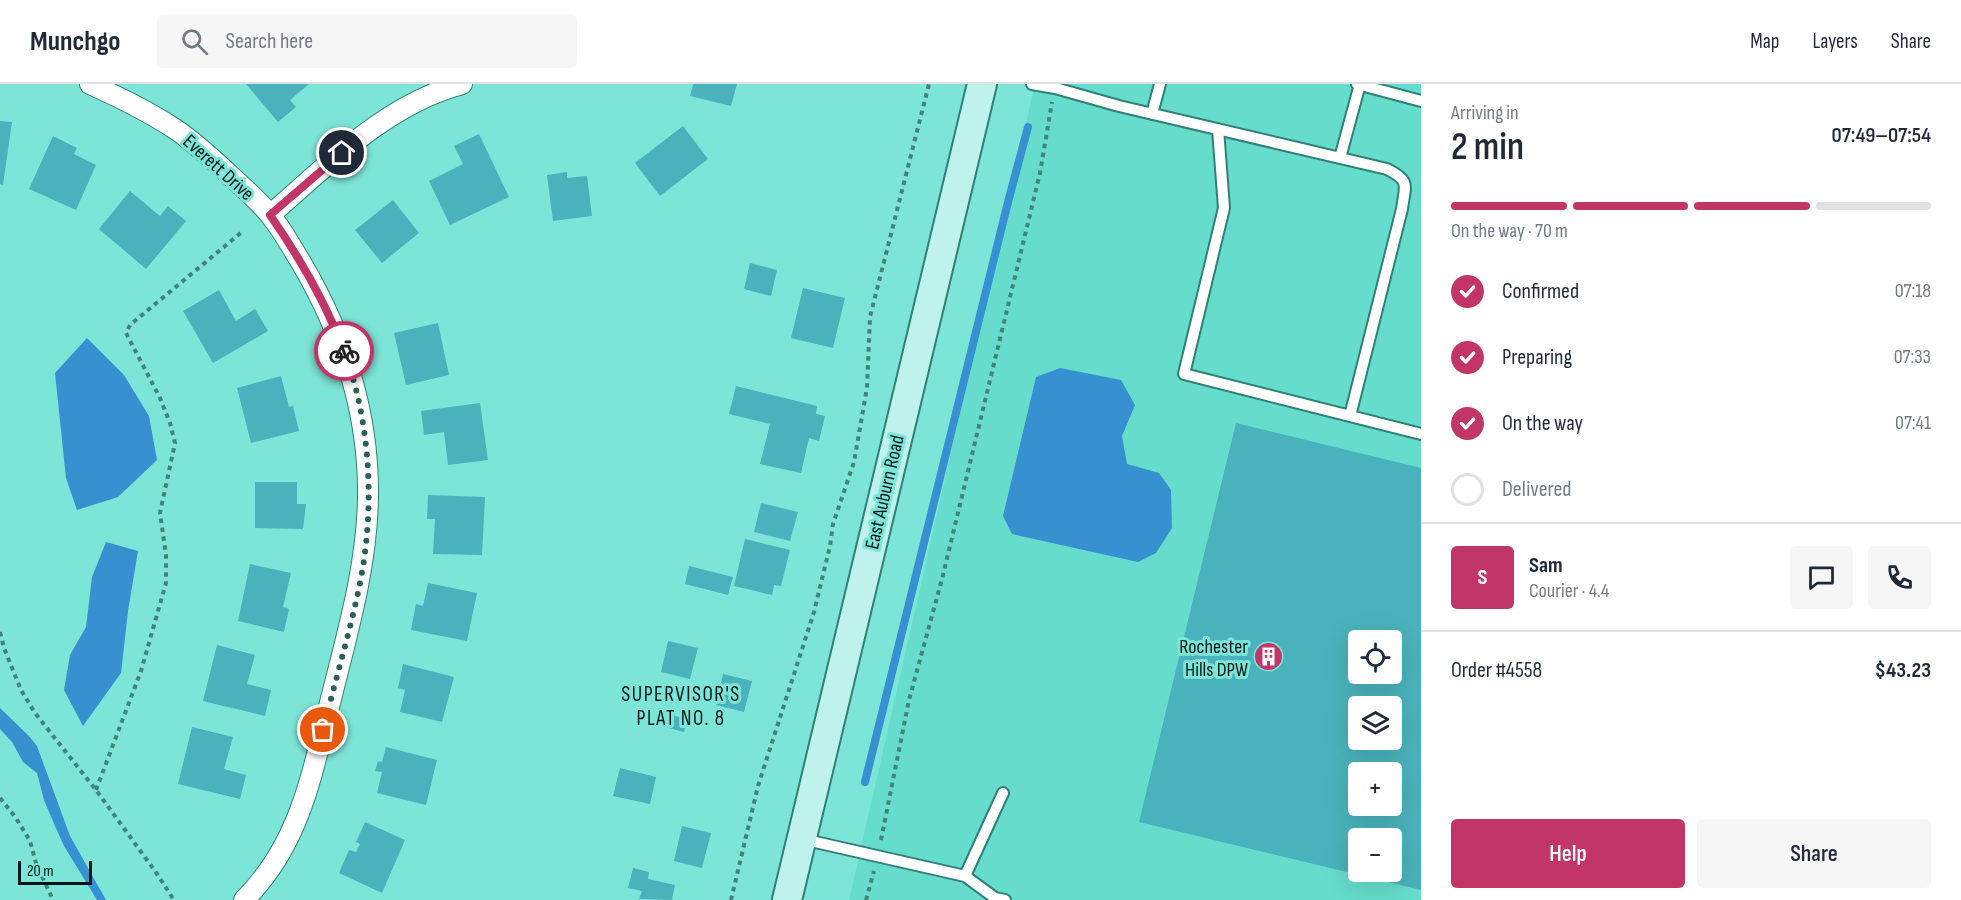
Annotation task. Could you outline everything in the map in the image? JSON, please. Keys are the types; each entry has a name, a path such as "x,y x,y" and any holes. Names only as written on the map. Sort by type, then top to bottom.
{"main road":[{"name":"East Auburn Road","path":"787,900 982,84"}],"street":[{"name":"Everett Drive","path":"90,84 123,99 175,129 215,161 270,215 316,289 333,322 346,357 364,430 368,497 360,582 305,802 290,837 268,872 244,900"},
{"path":"270,215 376,127 411,104 462,84"}],"lane":[{"path":"1032,84 1055,87 1152,114 1387,169 1402,177 1405,183 1402,209 1350,416"},
{"path":"1152,114 1160,84"},
{"path":"1340,158 1359,84 1421,101"},
{"path":"1218,129 1224,208 1184,374 1421,434"},
{"path":"965,876 1003,793"},
{"path":"802,839 965,876 995,898 1005,900"}],"path":[{"path":"731,900 760,777 814,612 833,524 854,462 867,388 870,317 929,84"},
{"path":"883,832 909,700 942,579 1040,173 1052,102"},
{"path":"96,790 141,671 166,583 166,555 160,513 175,443 160,398 126,333 130,325 243,231"},
{"path":"0,632 4,648 25,698 156,871 174,900"},
{"path":"0,798 30,841 52,900"},
{"path":"866,900 871,880"}],"shaded area":[{"path":"1035,84 1421,84 1421,900 849,900"}],"water":[{"path":"87,338 124,375 149,416 157,460 118,497 77,510 66,478 55,373"},
{"path":"1060,368 1121,380 1135,405 1122,436 1127,464 1159,473 1171,490 1172,528 1156,553 1138,562 1012,534 1003,516 1036,377"},
{"path":"106,542 138,551 121,673 83,726 64,690 70,655 86,627 92,577"},
{"path":"0,708 37,746 70,836 106,900 97,900 64,846 44,800 37,773 23,762 12,742 0,729"}],"building":[{"path":"246,84 309,84 290,100 296,107 278,122"},
{"path":"693,84 737,84 731,106 690,96"},
{"path":"0,121 12,122 3,185 0,184"},
{"path":"683,126 708,159 660,196 635,163"},
{"path":"479,134 509,197 450,225 429,181 463,164 454,146"},
{"path":"53,136 77,148 74,154 96,165 76,210 29,189"},
{"path":"567,172 567,178 587,176 592,216 553,221 547,175"},
{"path":"130,191 160,216 168,206 186,221 146,269 99,229"},
{"path":"393,200 419,233 382,263 355,230"},
{"path":"750,263 777,270 771,296 744,289"},
{"path":"803,288 845,298 833,348 791,338"},
{"path":"219,290 236,321 255,309 268,331 213,363 183,311"},
{"path":"438,323 449,375 406,385 394,333"},
{"path":"281,376 289,407 293,406 299,431 251,443 237,388"},
{"path":"736,386 817,406 816,414 825,416 819,441 809,438 801,473 760,464 770,424 729,414"},
{"path":"480,403 488,460 448,465 444,432 424,435 421,411"},
{"name":"Rochester Hills DPW","path":"1236,423 1421,468 1421,890 1388,882 1402,882 1402,828 1348,828 1348,872 1139,822"},
{"path":"255,482 297,482 297,504 306,504 303,529 255,528"},
{"path":"428,495 485,497 482,555 433,554 435,519 427,519"},
{"path":"761,503 798,512 790,541 754,532"},
{"path":"745,539 790,550 781,586 774,585 772,595 734,586"},
{"path":"250,564 291,573 283,607 289,609 284,632 238,621"},
{"path":"689,566 733,577 728,595 685,584"},
{"path":"428,583 477,593 467,641 411,630 416,604 423,606"},
{"path":"668,641 698,648 690,679 661,672"},
{"path":"217,645 255,655 247,684 271,690 265,716 203,701"},
{"path":"403,664 454,677 442,722 400,712 405,690 398,688"},
{"path":"723,674 752,681 744,712 716,705"},
{"path":"668,714 687,719 684,732 665,727"},
{"path":"192,727 233,737 224,769 246,775 240,799 178,784"},
{"path":"386,747 437,760 426,805 377,793 382,772 375,771 378,761 382,762"},
{"path":"620,768 656,777 650,804 613,796"},
{"path":"365,822 405,840 382,893 339,873 349,850 356,852 360,844 356,842"},
{"path":"682,826 711,833 702,868 674,861"},
{"path":"633,868 649,872 648,879 675,885 672,900 639,899 642,891 628,888"}],"waterway":[{"path":"865,782 1028,127"}],"way so far":[{"path":"323,730 360,582 367,520 367,462 364,430 344,351"}],"place":[{"name":"Rochester Hills DPW","path":"1269,657"}],"district":[{"name":"SUPERVISOR'S PLAT NO. 8","path":"681,706"}],"route":[{"path":"342,153 270,215 316,289 333,322 344,351"}]}
